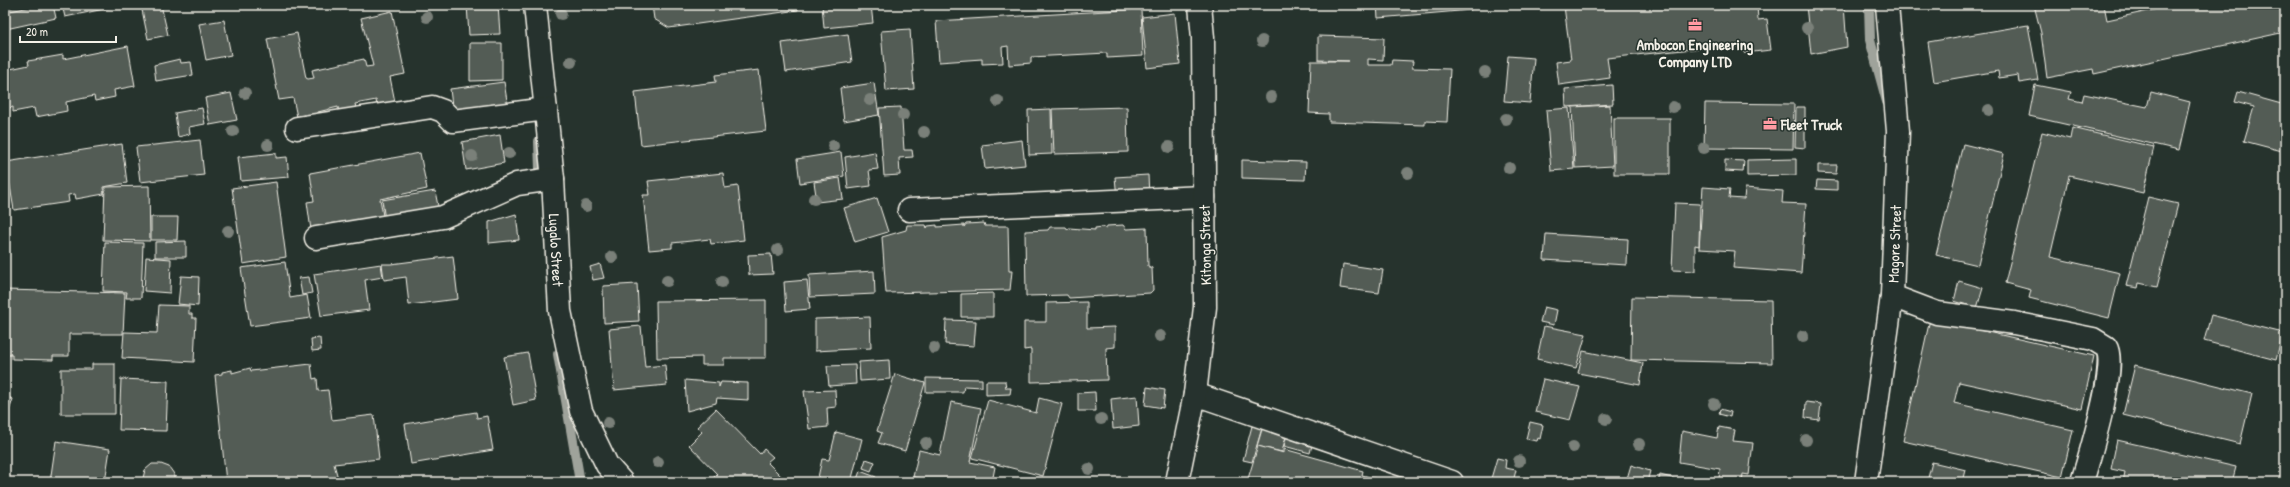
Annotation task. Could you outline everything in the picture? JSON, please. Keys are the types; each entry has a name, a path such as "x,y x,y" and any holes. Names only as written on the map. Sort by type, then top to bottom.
{"street":[{"name":"Lugalo Street","path":"535,5 553,179 560,311 581,411 607,465 622,482"},
{"name":"Kitonga Street","path":"1177,482 1195,394 1205,307 1203,38 1200,5"},
{"name":"Magore Street","path":"1866,482 1892,296 1898,131 1887,5"},
{"path":"297,128 432,107 443,111 453,121 546,109"},
{"path":"316,238 443,216 517,184 553,179"},
{"path":"909,210 1204,197"},
{"path":"1892,296 1937,313 2014,323 2093,339 2106,347 2110,359 2107,376 2098,424 2082,482"},
{"path":"1195,394 1452,482"}],"building":[{"path":"5,5 28,5 5,9"},
{"path":"40,5 53,5 56,18 6,29 5,12"},
{"path":"62,5 119,5 119,6 65,17"},
{"path":"141,5 161,5 168,35 148,39"},
{"path":"467,5 498,5 500,34 469,35"},
{"path":"652,5 797,5 798,10 669,28 654,19"},
{"path":"822,5 871,5 873,23 824,28"},
{"path":"1377,5 1471,5 1471,10 1378,18"},
{"path":"1677,5 1677,9 1705,5 1757,5 1758,20 1767,19 1771,50 1744,53 1744,46 1731,47 1731,45 1607,58 1610,78 1559,85 1556,62 1571,60 1564,6"},
{"path":"1806,5 1844,5 1847,47 1811,54"},
{"path":"2034,5 2104,5 2107,20 2176,5 2285,5 2285,32 2094,74 2093,69 2047,78 2041,33"},
{"path":"1141,9 1143,56 1107,58 1107,53 1031,57 1031,63 1009,65 1008,46 1002,47 1003,63 982,64 982,59 939,62 936,21"},
{"path":"392,11 405,74 390,77 395,102 377,106 376,100 355,104 357,111 339,113 338,107 318,112 319,117 305,120 304,115 297,117 293,98 279,100 267,39 297,33 306,78 308,79 314,78 312,70 364,59 366,67 373,66 361,18"},
{"path":"1175,13 1180,64 1147,68 1142,17"},
{"path":"224,20 231,55 206,60 199,24"},
{"path":"2028,25 2038,80 2019,83 2018,75 1999,78 1998,71 1934,82 1928,42"},
{"path":"910,29 914,89 886,91 881,31"},
{"path":"848,34 852,62 786,72 782,43"},
{"path":"1318,36 1384,38 1383,60 1368,59 1368,65 1391,65 1392,60 1413,61 1412,68 1450,69 1447,122 1425,121 1425,125 1329,122 1329,114 1309,113 1311,61 1349,61 1318,60"},
{"path":"5,43 10,69 29,65 28,61 63,55 63,59 128,46 135,86 114,90 115,97 95,101 94,96 66,102 67,111 36,117 34,108 13,112 13,107 5,109"},
{"path":"470,43 502,43 502,80 470,81"},
{"path":"1508,56 1534,58 1530,103 1504,101"},
{"path":"180,59 181,63 191,62 193,75 156,81 154,65"},
{"path":"759,70 766,131 641,145 635,92 716,82 715,75"},
{"path":"504,82 508,107 453,114 450,89"},
{"path":"874,83 879,115 844,121 840,88"},
{"path":"1612,85 1613,104 1566,107 1565,89"},
{"path":"2035,85 2071,92 2069,99 2082,102 2084,94 2147,107 2151,92 2190,102 2179,150 2029,116"},
{"path":"2238,92 2285,105 2285,139 2282,151 2244,141 2254,107 2235,102"},
{"path":"231,93 237,120 210,125 205,98"},
{"path":"1705,103 1794,104 1793,149 1704,148"},
{"path":"1610,105 1613,166 1575,168 1572,107"},
{"path":"901,107 904,150 912,150 913,157 899,158 900,175 884,176 879,108"},
{"path":"1127,107 1128,152 1054,154 1052,109"},
{"path":"1796,107 1805,107 1805,148 1795,147"},
{"path":"202,108 205,124 189,127 190,134 178,137 175,113"},
{"path":"1569,108 1574,169 1551,171 1546,110"},
{"path":"1051,109 1052,154 1029,155 1028,110"},
{"path":"1614,118 1670,118 1670,174 1614,174"},
{"path":"2072,128 2154,147 2143,193 2069,176 2050,257 2120,273 2109,318 2029,298 2031,290 2005,283 2042,132 2070,139"},
{"path":"500,135 504,163 466,170 462,142"},
{"path":"200,140 204,175 140,182 136,147"},
{"path":"1022,140 1025,165 985,169 982,145"},
{"path":"122,144 127,183 103,187 104,194 76,199 75,194 68,195 69,202 14,210 6,162"},
{"path":"1963,144 2004,154 1978,265 1936,255"},
{"path":"841,152 844,176 800,183 797,159"},
{"path":"875,152 878,169 869,170 871,186 848,189 845,157"},
{"path":"276,153 276,158 287,157 289,177 241,181 238,157"},
{"path":"420,153 427,189 380,199 384,221 312,237 307,202 314,201 310,173"},
{"path":"1796,159 1796,175 1747,176 1747,160"},
{"path":"1242,160 1306,162 1305,180 1242,178"},
{"path":"1725,160 1744,161 1743,172 1725,171"},
{"path":"1818,165 1837,165 1836,174 1818,173"},
{"path":"723,173 725,188 738,186 744,240 711,244 710,239 672,243 672,248 649,250 643,195 650,195 648,181"},
{"path":"1148,175 1149,196 1117,198 1115,177"},
{"path":"840,178 843,199 817,202 814,182"},
{"path":"1817,180 1837,181 1837,190 1816,189"},
{"path":"276,182 286,257 243,264 232,188"},
{"path":"149,186 150,241 103,240 105,187"},
{"path":"1703,187 1730,189 1729,198 1744,199 1745,188 1783,191 1782,203 1806,204 1801,273 1733,268 1735,251 1699,249"},
{"path":"435,191 439,211 385,220 382,200"},
{"path":"2148,197 2178,204 2157,287 2139,283 2138,288 2126,286"},
{"path":"877,198 888,232 855,242 844,208"},
{"path":"1675,203 1700,204 1699,246 1695,245 1695,271 1672,270"},
{"path":"516,214 519,240 489,243 489,222"},
{"path":"151,217 178,217 177,240 151,240"},
{"path":"984,223 985,226 1008,226 1009,271 1012,271 1010,290 886,293 882,237 906,230 907,225 926,225 927,228 928,226 937,225 937,227 964,225 964,227 966,224"},
{"path":"1123,225 1126,229 1147,228 1148,266 1152,268 1153,290 1150,293 1069,298 1067,295 1026,296 1025,231 1048,230 1050,227 1066,227 1068,230 1069,228 1095,230 1095,228 1103,227 1106,229 1107,226"},
{"path":"1546,234 1628,239 1627,265 1544,260"},
{"path":"186,241 186,257 155,257 155,242"},
{"path":"105,242 143,243 141,298 126,298 127,292 103,291"},
{"path":"771,254 773,274 749,275 748,255"},
{"path":"453,256 458,299 409,305 406,277 384,280 382,264"},
{"path":"146,257 171,259 170,293 144,291"},
{"path":"285,262 290,298 307,295 311,318 250,326 241,268"},
{"path":"381,264 383,277 365,280 369,310 321,316 314,274"},
{"path":"600,264 604,278 593,280 590,267"},
{"path":"1343,264 1383,270 1379,293 1340,288"},
{"path":"874,271 875,294 810,297 809,275"},
{"path":"181,276 199,277 198,306 178,304"},
{"path":"309,277 312,293 302,295 299,278"},
{"path":"807,280 810,309 786,311 784,282"},
{"path":"1959,281 1983,288 1977,308 1954,301"},
{"path":"637,284 639,321 604,323 603,286"},
{"path":"5,290 125,293 123,334 69,334 69,356 53,356 53,360 12,359 12,355 5,355"},
{"path":"993,293 993,317 961,317 961,294"},
{"path":"1632,297 1771,300 1772,363 1631,360"},
{"path":"766,300 766,358 724,358 724,365 702,365 702,357 657,358 656,301"},
{"path":"1087,302 1087,328 1115,327 1115,347 1106,348 1107,380 1031,382 1031,349 1024,350 1024,322 1046,322 1046,303"},
{"path":"159,305 189,306 189,314 192,314 192,318 196,318 194,362 122,358 124,332 157,333"},
{"path":"1544,307 1557,310 1554,325 1540,322"},
{"path":"2211,315 2283,333 2276,360 2204,341"},
{"path":"870,317 871,348 815,351 815,319"},
{"path":"1930,319 2094,356 2082,409 1959,382 1954,403 2073,430 2062,477 1903,441"},
{"path":"946,320 976,321 974,346 945,344"},
{"path":"641,326 645,367 665,365 667,385 614,390 609,329"},
{"path":"1544,326 1586,334 1576,368 1537,359"},
{"path":"320,338 321,350 312,351 311,339"},
{"path":"1583,351 1643,363 1640,385 1578,373"},
{"path":"528,353 536,400 513,405 504,357"},
{"path":"889,360 890,379 860,381 859,362"},
{"path":"92,364 115,364 115,414 61,414 61,369 92,369"},
{"path":"311,364 313,379 317,378 318,391 328,390 332,420 374,415 379,459 334,464 339,482 226,482 215,375 232,370 232,373 250,368 251,371"},
{"path":"855,365 856,384 829,386 827,366"},
{"path":"2135,365 2252,394 2240,444 2123,415"},
{"path":"895,374 925,383 905,451 878,443 882,433 877,431"},
{"path":"926,378 982,379 982,387 964,386 963,392 926,392"},
{"path":"121,379 168,381 166,431 119,430"},
{"path":"1543,379 1580,387 1570,420 1535,412"},
{"path":"685,380 719,383 719,387 721,382 748,383 748,400 717,398 716,403 687,411"},
{"path":"986,381 1005,381 1006,388 1011,388 1010,394 986,395"},
{"path":"1147,387 1165,390 1163,408 1145,405"},
{"path":"835,390 836,407 827,408 828,427 809,429 804,391"},
{"path":"1095,392 1096,411 1078,411 1078,393"},
{"path":"5,396 13,399 5,423"},
{"path":"1137,396 1139,426 1113,429 1111,399"},
{"path":"1039,398 1062,404 1043,476 972,458 988,400 1036,413"},
{"path":"951,402 981,408 970,462 995,467 992,482 941,482 913,477 919,450 940,455"},
{"path":"1806,402 1821,404 1819,420 1805,418"},
{"path":"716,409 760,454 764,449 773,457 767,462 787,482 716,482 713,478 717,474 689,445 702,432 697,427"},
{"path":"1720,409 1731,412 1730,417 1719,414"},
{"path":"476,412 477,418 487,416 493,450 411,464 405,424"},
{"path":"1530,422 1543,425 1540,439 1538,438 1537,441 1526,439"},
{"path":"1252,426 1262,428 1252,462 1243,460"},
{"path":"1263,426 1287,432 1282,452 1257,446"},
{"path":"1719,427 1735,430 1733,441 1753,443 1749,475 1743,474 1742,482 1722,482 1722,479 1719,479 1720,469 1679,462 1682,431 1717,438"},
{"path":"836,432 862,439 851,482 817,482 822,459 829,460"},
{"path":"1287,434 1313,441 1310,453 1284,446"},
{"path":"2117,440 2236,467 2232,482 2123,482 2125,472 2111,469"},
{"path":"56,441 110,449 105,482 50,482"},
{"path":"1258,446 1284,453 1284,449 1363,471 1362,475 1390,482 1247,482"},
{"path":"1497,458 1506,460 1505,468 1516,470 1513,482 1490,482"},
{"path":"866,459 875,462 871,471 863,468"},
{"path":"1932,462 1966,470 1963,482 1927,482"},
{"path":"152,464 161,464 169,467 174,474 174,482 142,482 145,470"},
{"path":"1631,465 1650,471 1647,482 1626,482"},
{"path":"860,471 876,477 875,482 856,482"},
{"path":"1660,475 1688,482 1658,482"}],"waterway":[{"path":"1869,5 1870,40 1887,102"},
{"path":"539,141 540,169"},
{"path":"558,354 580,482"}],"place":[{"name":"Ambocon Engineering Company LTD","path":"1695,25"},
{"name":"Fleet Truck","path":"1770,124"}]}
